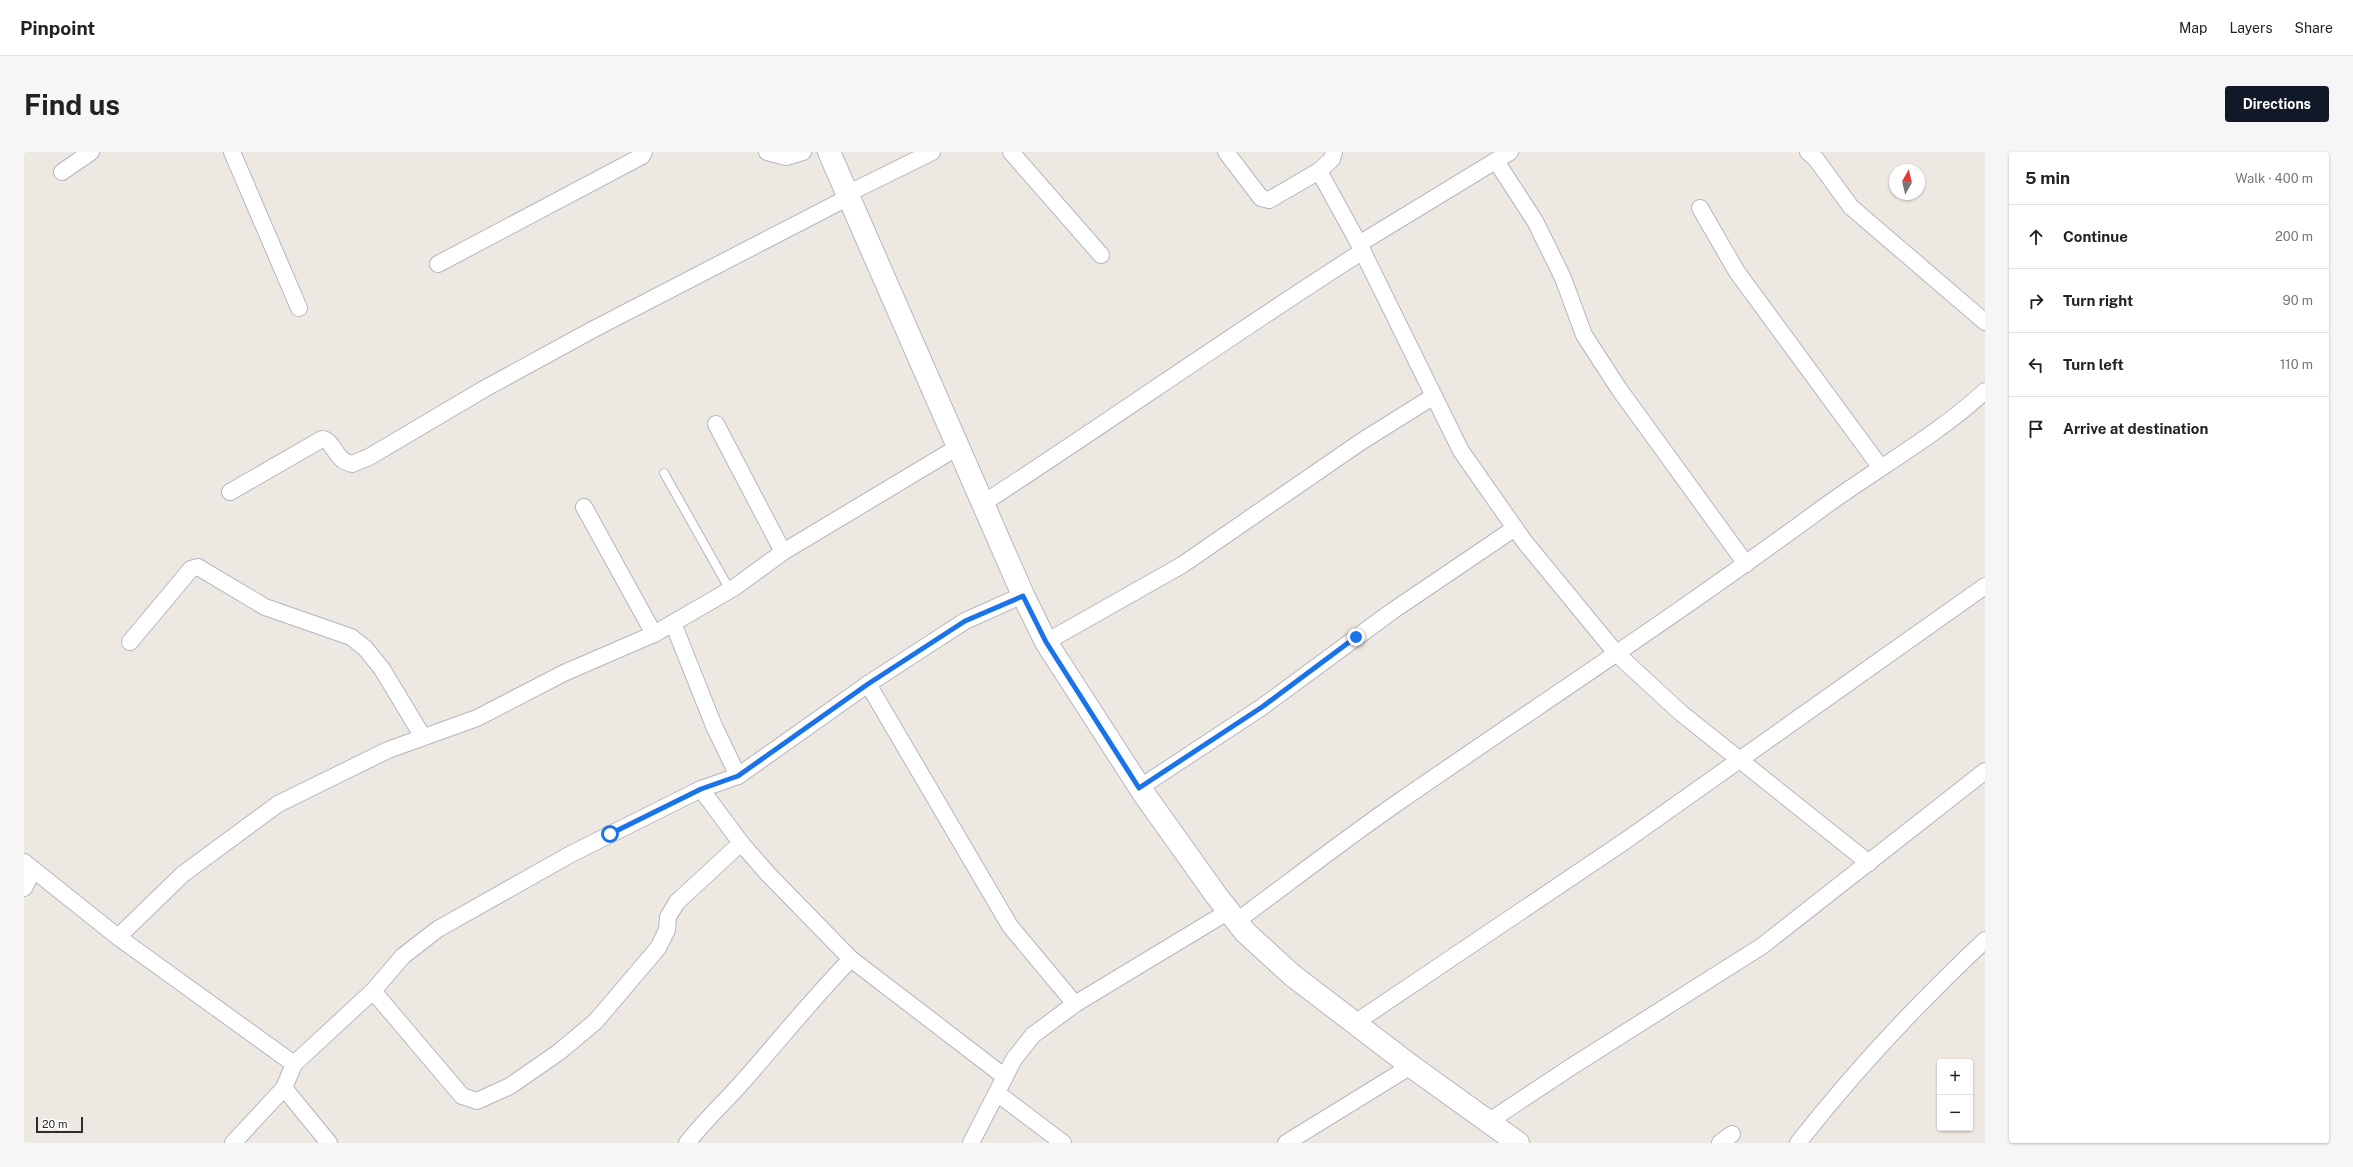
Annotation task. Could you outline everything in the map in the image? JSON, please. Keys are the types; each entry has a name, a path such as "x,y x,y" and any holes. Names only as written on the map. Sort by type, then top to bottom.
{"street":[{"path":"62,172 91,152"},
{"path":"232,152 299,308"},
{"path":"438,264 642,156 644,152"},
{"path":"767,152 786,157 804,152"},
{"path":"829,152 1023,596 1046,642 1139,788 1245,932 1292,975 1411,1066 1518,1143"},
{"path":"230,492 322,440 329,443 334,453 343,460 352,464 369,457 484,389 592,330 932,152"},
{"path":"1011,152 1101,255"},
{"path":"1226,152 1261,198 1269,200 1319,171 1332,159 1334,152"},
{"path":"982,504 1082,439 1361,247 1510,152"},
{"path":"1808,152 1816,159 1851,207 1985,322"},
{"path":"1496,161 1535,221 1562,278 1584,336 1619,389 1746,564"},
{"path":"1319,171 1361,247 1461,451 1515,528 1616,654 1681,713 1742,759 1869,863"},
{"path":"1700,208 1737,272 1882,468"},
{"path":"971,1143 1014,1060 1033,1035 1075,1004 1233,916 1746,564 1838,496 1882,468 1966,409 1985,391"},
{"path":"1046,642 1182,565 1362,441 1434,396"},
{"path":"716,424 783,552"},
{"path":"118,937 183,874 278,804 388,750 477,718 564,673 654,634 730,590 783,552 958,447"},
{"path":"584,507 654,634"},
{"path":"1139,788 1262,707 1391,612 1515,528"},
{"path":"130,642 191,569 198,567 265,607 351,637 365,648 382,669 423,738"},
{"path":"1355,1023 1514,918 1742,759 1985,586"},
{"path":"233,1143 284,1088 294,1064 373,991 403,956 438,929 571,854 701,789 738,776 868,684 965,621 1023,596"},
{"path":"673,623 714,726 738,776"},
{"path":"868,684 1010,926 1075,1004"},
{"path":"1488,1122 1571,1066 1762,946 1985,771"},
{"path":"701,789 741,844 768,874 851,959 1005,1077"},
{"path":"373,991 462,1096 477,1101 510,1086 559,1052 596,1021 658,948 667,930 668,917 677,902 741,844"},
{"path":"24,888 29,867 118,937 294,1064"},
{"path":"1798,1143 1883,1042 1948,975 1985,940"},
{"path":"687,1143 700,1126 745,1079 808,1004 851,959"},
{"path":"1286,1143 1411,1066"},
{"path":"284,1088 329,1143"},
{"path":"997,1093 1063,1143"}],"lane":[{"path":"664,474 730,590"}],"route":[{"path":"610,834 701,789 738,776 868,684 965,621 1023,596 1046,642 1139,788 1262,707 1356,637"}]}
